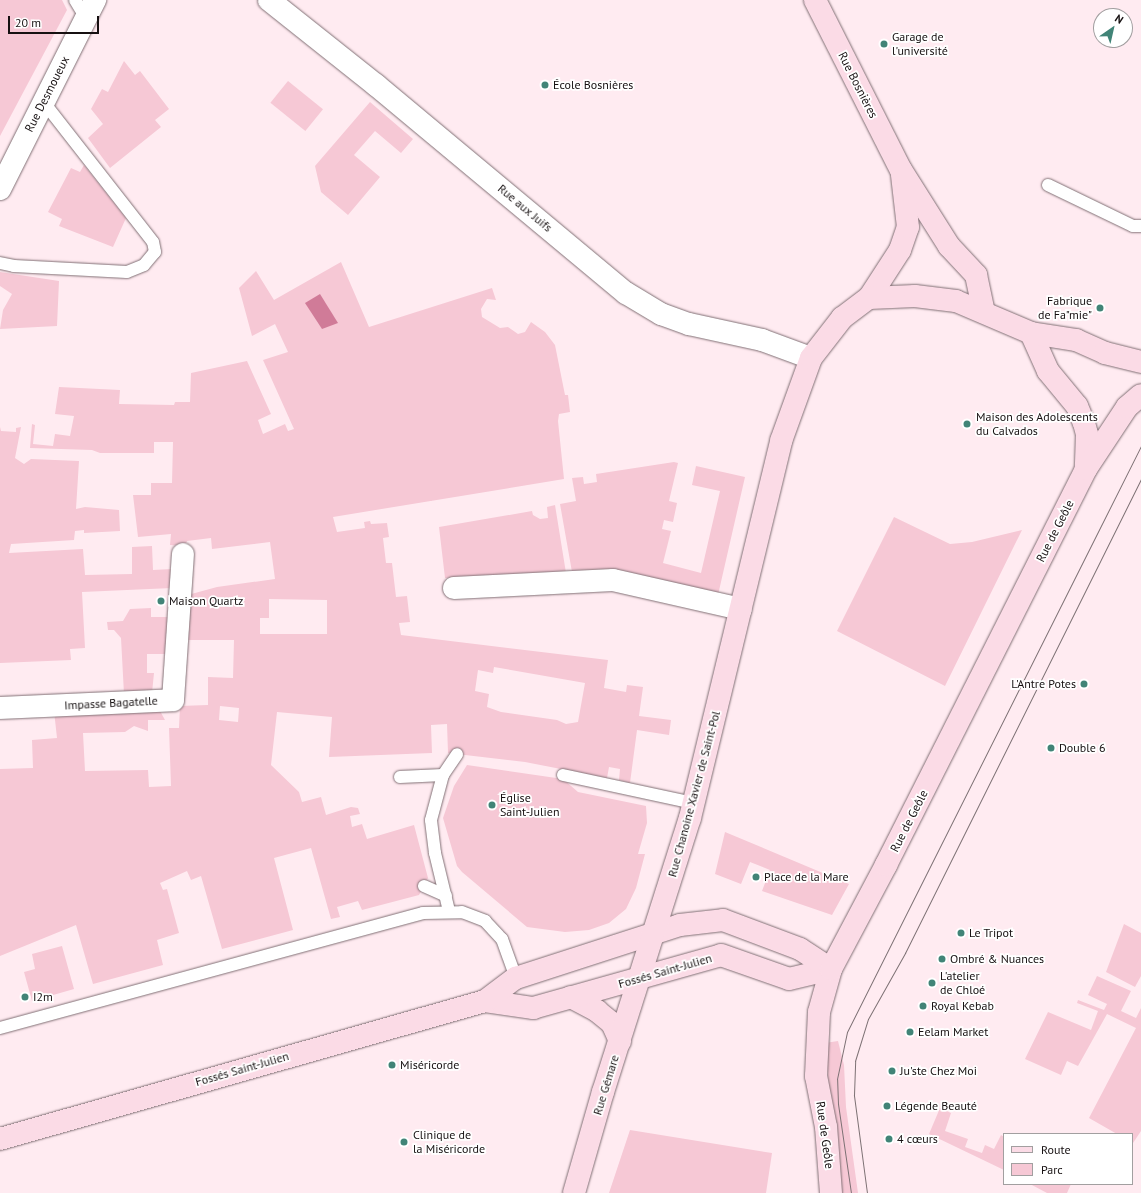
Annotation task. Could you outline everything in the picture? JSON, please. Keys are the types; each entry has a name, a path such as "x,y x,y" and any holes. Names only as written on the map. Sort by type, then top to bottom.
{"main road":[{"name":"Rue Bosnières","path":"815,0 901,170 949,246 976,275 984,312"},
{"name":"Rue Bosnières","path":"869,298 900,250 908,227 901,170"},
{"path":"811,358 842,318 869,298 932,297 956,301 984,312 1031,334 1076,340 1105,353 1141,362"},
{"path":"1031,334 1048,371 1077,406 1084,423 1087,434 1086,469"},
{"name":"Rue Chanoine Xavier de Saint-Pol","path":"640,978 694,803 781,441 811,358"},
{"name":"Rue de Geôle","path":"831,1193 826,1127 816,1076 819,1012 831,970 886,865 1086,469 1127,408 1141,395"},
{"name":"Fossés Saint-Julien","path":"0,1139 485,1001 516,978 654,935 680,925 724,920 800,949 831,970"},
{"name":"Fossés Saint-Julien","path":"485,1001 533,1008 721,955 789,979 831,970"},
{"name":"Rue Gémare","path":"574,1193 640,978"},
{"path":"571,997 597,1011 612,1023 620,1041"}],"street":[{"name":"Rue aux Juifs","path":"269,0 370,80 626,292 661,314 689,324 756,338 811,358"},
{"name":"Rue Desmoueux","path":"0,189 43,101 85,6"},
{"name":"Impasse Bagatelle","path":"0,708 173,700 183,554"},
{"path":"454,588 613,580 741,608"}],"lane":[{"path":"0,263 14,266 127,272 144,265 154,252 153,242 43,101"},
{"path":"1048,185 1133,226 1141,226"},
{"path":"449,911 435,853 431,820 443,775 458,754"},
{"path":"400,777 443,775"},
{"path":"563,775 694,803"},
{"path":"424,886 446,896"},
{"path":"0,1028 423,913 449,911 473,916 485,921 502,939 516,978"}],"green space":[{"path":"0,0 62,0 67,10 0,136"},
{"path":"124,61 135,75 140,71 169,109 155,120 161,127 110,168 88,138 103,124 91,109 102,89 108,92"},
{"path":"288,81 323,109 305,131 270,103"},
{"path":"370,102 413,139 401,153 375,131 354,155 380,177 348,215 321,192 315,166"},
{"path":"84,165 126,218 113,247 59,226 62,219 48,212 71,168 80,172"},
{"path":"341,262 369,327 492,288 496,300 487,299 481,309 482,317 500,328 508,327 518,334 525,332 531,322 545,332 555,345 565,395 568,395 570,412 559,414 558,421 564,479 333,517 337,532 365,528 364,522 370,521 371,524 387,523 389,537 383,538 386,563 392,563 396,597 407,596 410,622 399,623 401,635 608,660 604,688 626,692 627,685 643,687 639,716 671,720 669,735 637,730 630,783 619,780 620,769 609,767 607,778 525,762 448,753 447,724 431,725 432,753 329,757 332,717 277,712 271,765 299,792 302,802 321,797 326,815 351,807 358,808 360,814 350,816 352,827 362,824 367,839 414,825 428,878 419,895 362,910 358,901 337,907 340,917 331,919 311,848 274,858 293,930 222,949 201,876 191,880 187,871 160,883 163,890 167,889 179,933 157,940 163,965 93,984 76,925 0,956 0,769 33,768 32,740 57,738 54,711 160,711 165,720 148,720 148,731 134,726 125,732 83,733 85,771 148,770 149,787 171,786 169,728 179,728 180,706 208,705 208,677 233,678 234,640 182,640 184,596 217,587 275,579 270,542 212,549 211,538 187,541 185,546 170,545 171,534 138,537 133,495 151,495 151,483 172,483 173,442 154,442 154,453 100,453 92,450 30,448 32,424 35,425 33,444 53,446 55,434 70,436 74,416 55,414 59,387 120,390 119,404 174,405 175,402 190,402 191,373 247,361 271,414 258,420 263,434 285,424 288,431 294,429 263,360 288,352 275,324 252,336 239,288 256,271 274,300","holes":["269,599 327,600 327,634 260,634 260,618 269,618","494,667 585,683 578,722 566,724 557,720 501,712 487,707 489,694 475,691 478,670 493,673","220,706 239,708 238,722 219,720"]},
{"path":"0,272 59,281 57,326 0,329 3,310 12,294 0,286"},
{"path":"0,427 1,431 16,432 16,428 21,427 15,458 24,464 31,459 79,461 76,509 85,507 119,510 120,531 84,533 84,530 75,531 74,540 11,544 9,553 83,549 85,575 132,574 132,547 152,546 153,570 172,569 172,588 82,592 85,648 70,649 71,660 0,663"},
{"path":"674,462 678,463 669,501 677,503 673,522 664,520 662,529 671,531 663,563 701,573 720,491 692,485 696,466 745,477 718,595 572,572 560,504 576,501 572,478 583,477 584,484 597,482 596,474"},
{"path":"555,505 566,573 445,578 439,527 532,511 533,515 540,519 548,518 547,507"},
{"path":"894,517 950,544 972,542 1022,530 945,686 837,631"},
{"path":"151,608 151,617 171,617 169,654 147,654 147,673 154,673 152,693 124,694 121,638 114,630 108,630 107,622 123,621 130,609"},
{"path":"467,765 563,779 578,792 646,806 647,823 638,854 645,854 636,888 626,909 609,923 589,930 565,932 527,927 462,872 457,866 443,818 454,786"},
{"path":"725,832 849,884 832,915 762,891 770,870 750,862 741,884 715,874"},
{"path":"1124,924 1141,933 1141,976 1135,987 1106,972"},
{"path":"62,946 74,989 32,1001 24,972 35,969 32,954"},
{"path":"1097,976 1131,991 1121,1011 1136,1018 1141,1008 1141,1131 1133,1143 1133,1133 1115,1133 1089,1118 1136,1028 1107,1014 1078,1066 1067,1061 1061,1075 1025,1059 1048,1012 1091,1030 1098,1011 1077,1003 1078,1000 1104,1010 1107,1004 1088,995"},
{"path":"838,1041 844,1065 846,1107 858,1193 838,1193 825,1043"},
{"path":"940,1108 951,1113 945,1131 968,1139 965,1147 982,1153 985,1145 994,1149 1001,1135 1003,1136 1003,1170 929,1134"},
{"path":"630,1130 772,1153 766,1193 609,1193"},
{"path":"1032,1185 1071,1185 1067,1193 1047,1193"}],"shaded area":[{"path":"320,294 338,323 322,329 305,303"}],"tram line":[{"path":"851,1193 838,1104 837,1079 847,1032 1141,446"},
{"path":"867,1193 854,1095 855,1061 868,1019 905,953 1141,479"}],"place":[{"name":"Garage de l'université","path":"884,44"},
{"name":"École Bosnières","path":"545,85"},
{"name":"Fabrique de Fa\"mie\"","path":"1100,308"},
{"name":"Maison des Adolescents du Calvados","path":"967,424"},
{"name":"Maison Quartz","path":"161,601"},
{"name":"L'Antre Potes","path":"1084,684"},
{"name":"Double 6","path":"1051,748"},
{"name":"Église Saint-Julien","path":"492,805"},
{"name":"Place de la Mare","path":"756,877"},
{"name":"Le Tripot","path":"961,933"},
{"name":"Ombré & Nuances","path":"942,959"},
{"name":"L'atelier de Chloé","path":"932,983"},
{"name":"I2m","path":"25,997"},
{"name":"Royal Kebab","path":"923,1006"},
{"name":"Eelam Market","path":"910,1032"},
{"name":"Miséricorde","path":"392,1065"},
{"name":"Ju'ste Chez Moi","path":"892,1071"},
{"name":"Légende Beauté","path":"887,1106"},
{"name":"4 cœurs","path":"889,1139"},
{"name":"Clinique de la Miséricorde","path":"404,1142"}]}
